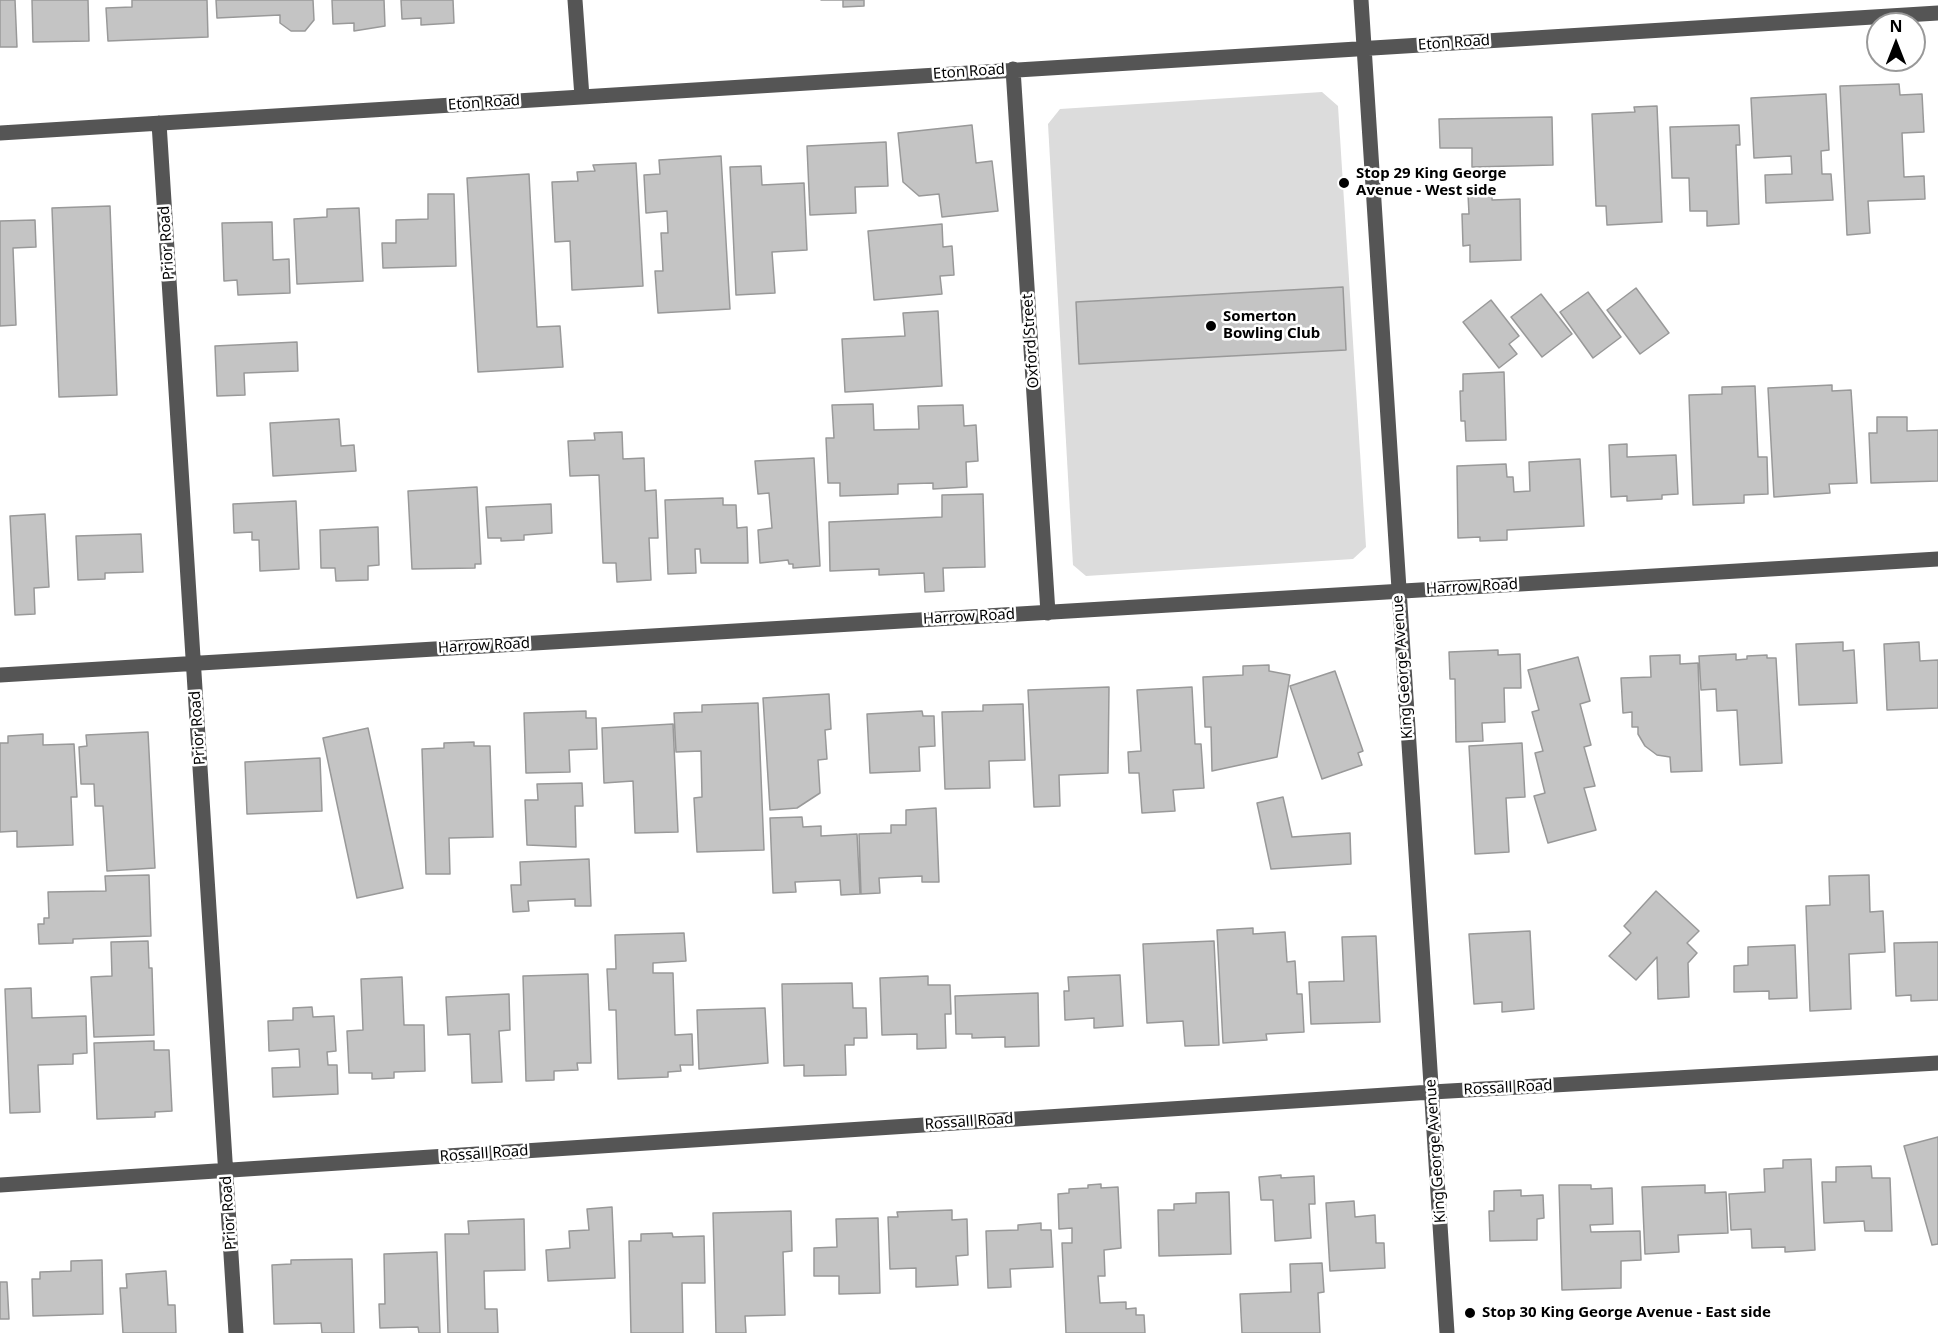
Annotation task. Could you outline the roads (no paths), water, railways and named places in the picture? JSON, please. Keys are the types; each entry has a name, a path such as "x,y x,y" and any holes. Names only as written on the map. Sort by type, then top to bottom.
{"street":[{"path":"575,0 582,97"},
{"name":"King George Avenue","path":"1361,0 1447,1333"},
{"name":"Eton Road","path":"0,133 1938,13"},
{"name":"Oxford Street","path":"1013,69 1048,613"},
{"name":"Prior Road","path":"159,123 236,1333"},
{"name":"Harrow Road","path":"0,675 1938,559"},
{"name":"Rossall Road","path":"0,1185 1432,1092 1938,1063"}],"place":[{"name":"Stop 29 King George Avenue - West side","path":"1344,183"},
{"name":"Somerton Bowling Club","path":"1211,326"},
{"name":"Stop 30 King George Avenue - East side","path":"1470,1313"}]}
